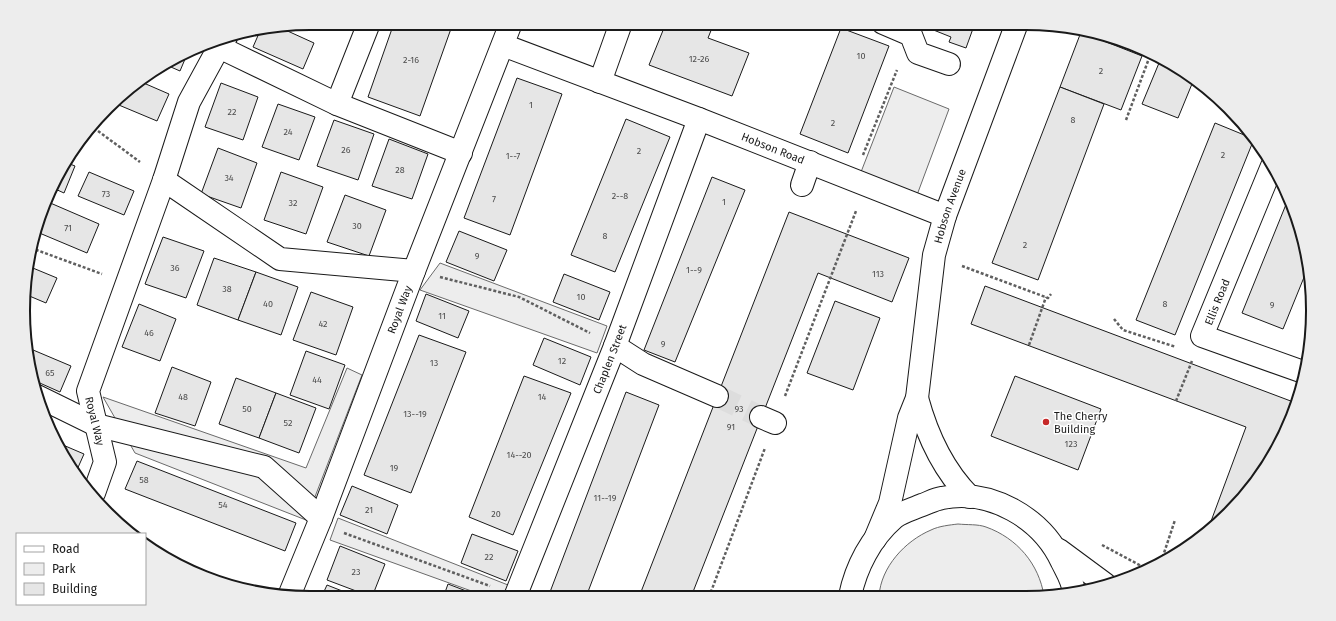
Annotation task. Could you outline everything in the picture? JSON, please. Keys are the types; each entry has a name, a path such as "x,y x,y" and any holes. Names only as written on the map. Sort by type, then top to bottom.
{"street":[{"path":"337,104 367,30"},
{"name":"Royal Way","path":"291,590 321,518 414,271 509,30"},
{"path":"600,82 619,30"},
{"path":"899,30 911,35 918,52 949,64"},
{"name":"Hobson Avenue","path":"874,539 890,503 909,418 917,398 934,255 945,216 1014,30"},
{"path":"225,44 337,104 461,153"},
{"name":"Royal Way","path":"95,490 105,462 88,391 164,180 189,102 220,45"},
{"name":"Hobson Road","path":"503,46 699,119 945,216"},
{"name":"Chaplen Street","path":"519,591 615,346 699,119"},
{"path":"802,185 810,162"},
{"name":"Ellis Road","path":"1269,172 1199,345 1299,371"},
{"path":"164,180 280,259 414,271"},
{"path":"615,346 643,364 718,396"},
{"name":"Hobson Avenue","path":"917,398 924,426 951,475 970,497"},
{"path":"45,400 96,425 264,467 321,518"},
{"path":"851,591 853,582 863,559 874,539 895,517 942,498 970,497 998,503 1024,515 1056,548 1100,580"},
{"path":"1056,548 1073,587"}],"path":[{"path":"854,179 911,35"},
{"path":"1126,120 1149,59"},
{"path":"97,130 164,180"},
{"path":"830,278 847,234"},
{"path":"37,250 127,284"},
{"path":"934,255 1046,298"},
{"path":"414,271 519,297 615,346"},
{"path":"1029,346 1046,298 1048,298 1051,294"},
{"path":"1114,319 1123,330 1199,345 1176,401"},
{"path":"321,518 332,528 501,591"},
{"path":"1164,554 1175,520"}],"green space":[{"path":"894,87 949,109 917,195 861,172"},
{"path":"440,263 607,326 597,353 420,290"},
{"path":"347,368 362,375 306,520 135,453 103,397 306,468"},
{"path":"338,518 508,585 506,591 471,591 330,540"},
{"path":"958,524 983,526 1007,538 1017,545 1032,563 1043,590 880,591 884,575 896,556 921,535 941,527"}],"building":[{"path":"392,30 451,30 420,116 368,97"},
{"path":"663,30 711,30 708,38 749,53 732,96 649,65"},
{"path":"840,30 846,30 889,46 848,153 800,134"},
{"path":"934,30 972,30 966,48 949,42 951,37"},
{"path":"288,31 314,43 303,69 253,47 258,35 274,32"},
{"path":"1080,35 1109,43 1142,56 1121,110 1060,87"},
{"path":"185,60 180,71 171,67"},
{"path":"1159,64 1192,85 1178,118 1142,104"},
{"path":"517,78 562,94 510,235 464,218"},
{"path":"221,83 258,97 243,140 205,127"},
{"path":"146,84 169,94 157,121 120,105"},
{"path":"1060,87 1104,104 1038,280 992,263"},
{"path":"278,104 315,117 299,160 262,147"},
{"path":"626,119 670,137 615,272 571,255"},
{"path":"334,120 374,134 358,180 317,166"},
{"path":"1215,123 1243,135 1252,145 1175,335 1136,320"},
{"path":"389,139 428,154 412,199 372,186"},
{"path":"218,148 257,163 241,208 201,194"},
{"path":"71,165 75,166 64,193 57,190"},
{"path":"89,172 134,191 124,215 78,196"},
{"path":"281,172 323,187 306,234 264,220"},
{"path":"712,177 745,190 675,362 644,350"},
{"path":"345,195 386,210 369,256 327,242"},
{"path":"51,203 99,224 87,253 41,234"},
{"path":"1286,205 1301,256 1304,277 1283,329 1242,313"},
{"path":"789,212 909,258 892,302 818,273 693,591 641,591"},
{"path":"459,231 507,250 494,281 446,262"},
{"path":"163,237 204,251 186,298 145,284"},
{"path":"214,258 256,272 238,320 197,305"},
{"path":"33,268 57,278 46,303 31,297"},
{"path":"256,272 298,287 281,335 238,320"},
{"path":"564,274 610,292 599,320 553,302"},
{"path":"985,286 1291,401 1277,435 1259,466 1224,509 1212,520 1246,427 971,324"},
{"path":"311,292 353,307 336,355 293,340"},
{"path":"426,294 469,311 458,338 416,321"},
{"path":"835,301 880,318 853,390 807,373"},
{"path":"139,304 176,319 160,361 122,347"},
{"path":"419,335 466,352 411,493 364,475"},
{"path":"544,338 591,357 580,385 533,365"},
{"path":"32,350 71,366 60,392 40,383"},
{"path":"306,351 345,365 329,409 290,395"},
{"path":"172,367 211,382 195,426 155,413"},
{"path":"524,376 571,393 513,535 469,517"},
{"name":"The Cherry Building","path":"1015,376 1101,409 1078,470 991,436"},
{"path":"236,378 276,393 259,438 219,424"},
{"path":"626,392 659,405 588,591 550,591"},
{"path":"276,393 316,408 299,453 259,438"},
{"path":"65,446 84,454 78,467"},
{"path":"137,461 296,523 285,551 125,489"},
{"path":"352,486 398,505 387,534 340,515"},
{"path":"472,534 518,551 506,581 461,563"},
{"path":"340,546 385,564 374,591 356,591 327,580"},
{"path":"448,584 466,591 446,591"},
{"path":"327,585 342,591 324,591"}],"tunnel":[{"path":"717,396 761,417"}],"place":[{"name":"The Cherry Building","path":"1046,422"}]}
